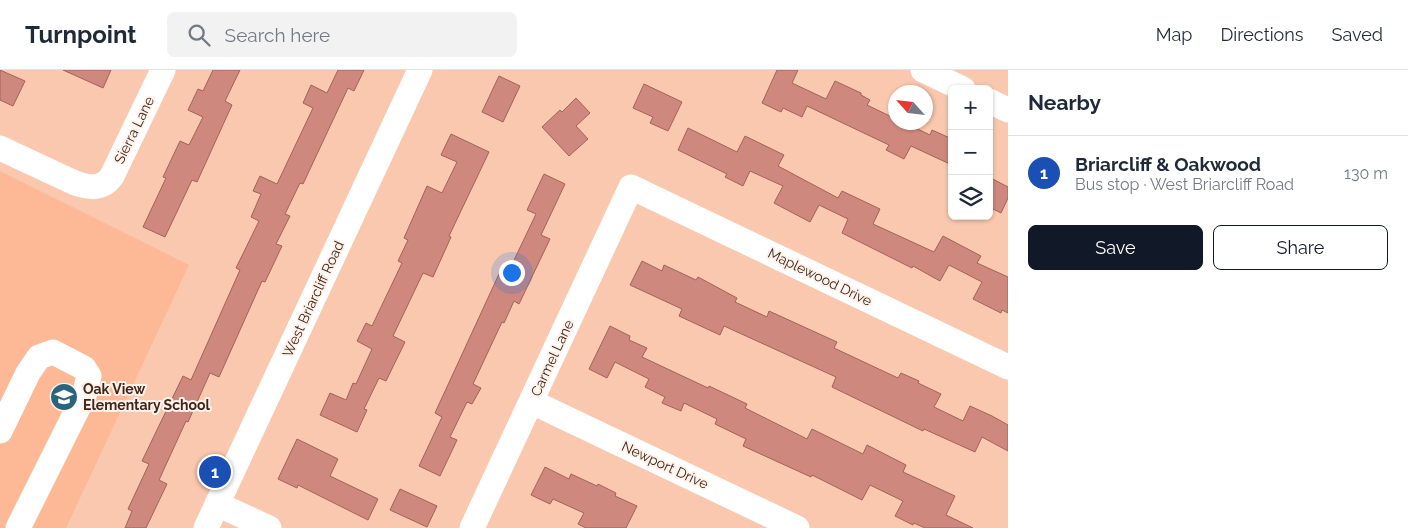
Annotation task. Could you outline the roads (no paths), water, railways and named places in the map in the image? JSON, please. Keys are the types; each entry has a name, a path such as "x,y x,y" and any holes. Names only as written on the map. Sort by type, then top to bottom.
{"street":[{"name":"Sierra Lane","path":"0,148 88,188 101,186 108,182 112,176 162,70"},
{"name":"West Briarcliff Road","path":"206,528 420,70"},
{"path":"923,70 955,85"},
{"path":"993,104 1008,110"},
{"name":"Maplewood Drive","path":"631,187 1008,367"},
{"name":"Carmel Lane","path":"472,528 631,187"},
{"path":"0,431 28,373 39,357 53,352 84,368 89,376 84,396 18,528"},
{"name":"Newport Drive","path":"532,402 797,528"},
{"path":"217,504 269,528"}],"place":[{"name":"Oak View Elementary School","path":"64,397"},
{"name":"Briarcliff & Oakwood","path":"215,472"}]}
